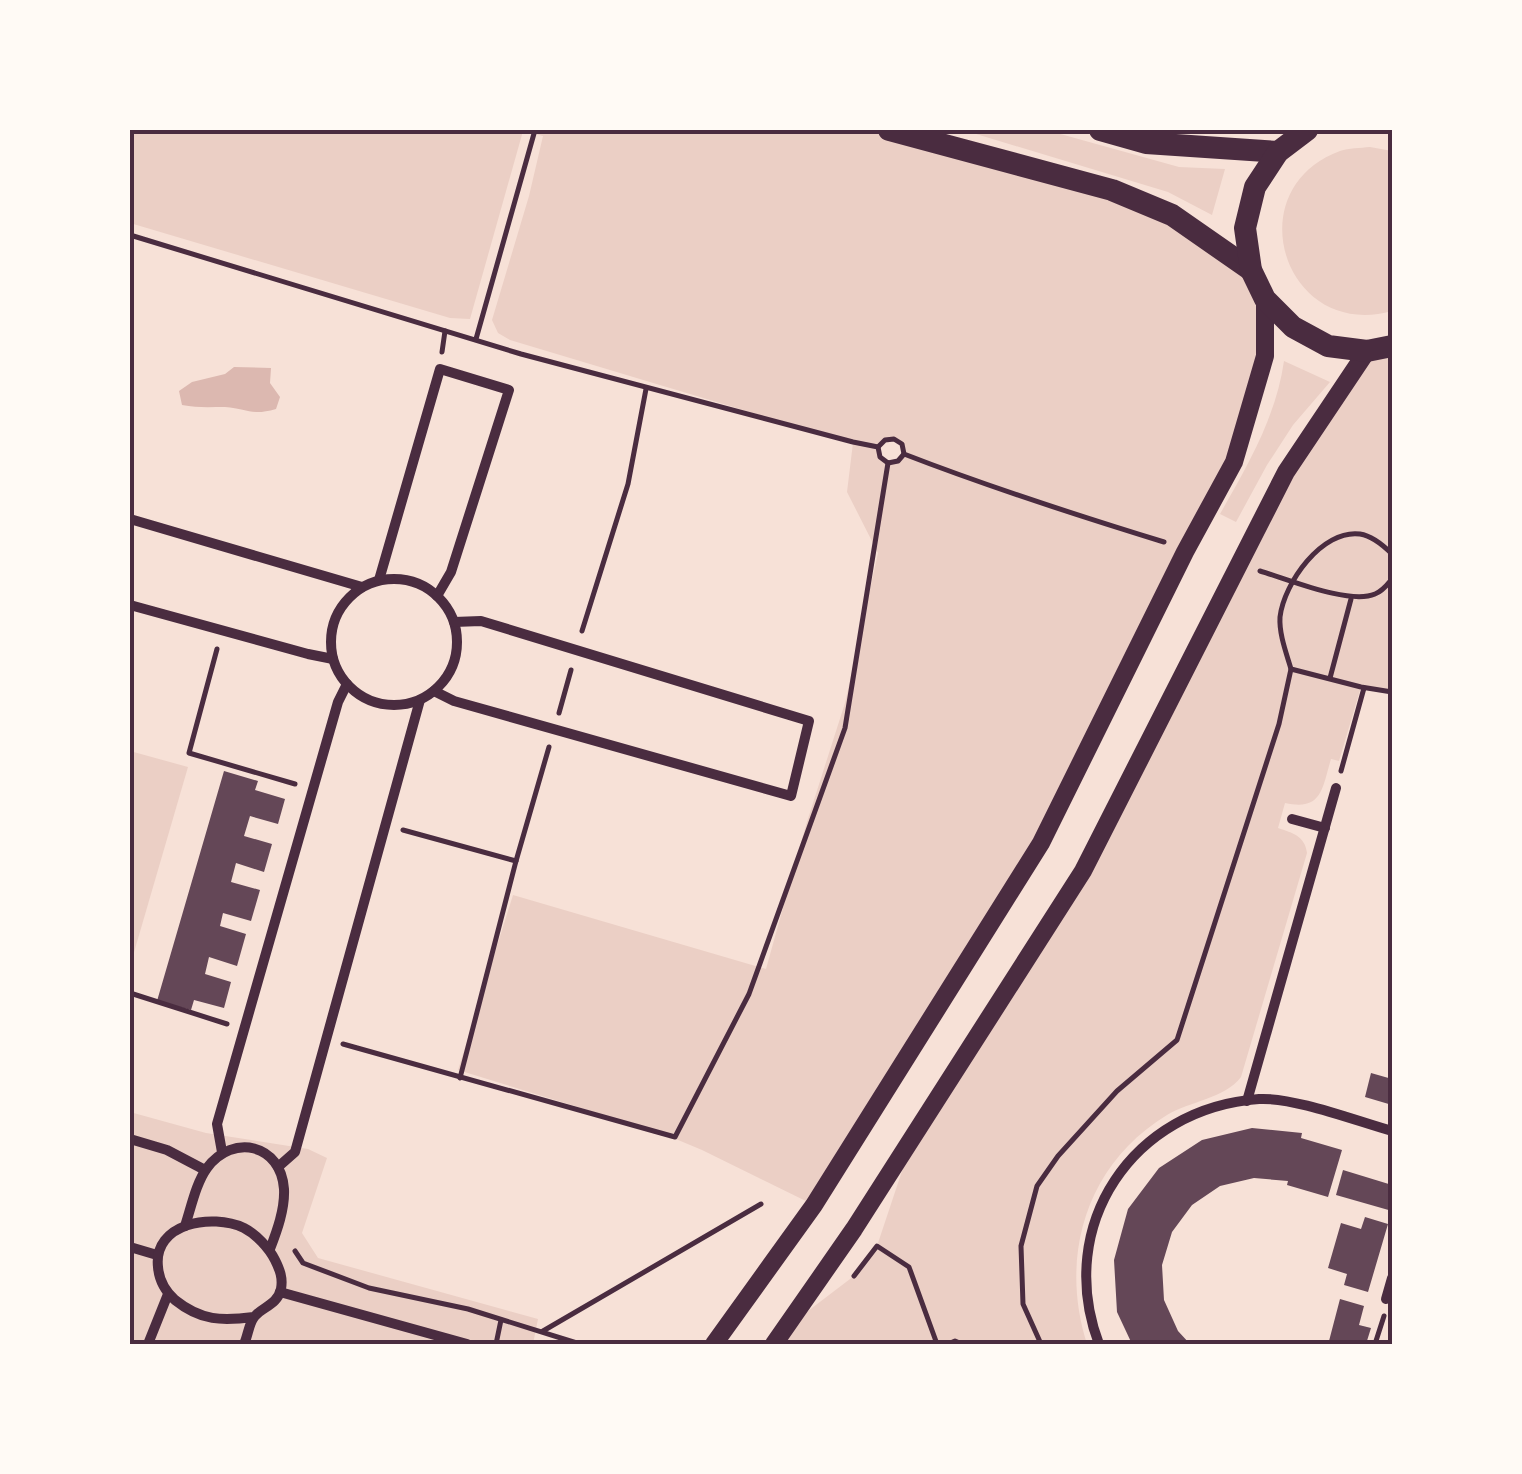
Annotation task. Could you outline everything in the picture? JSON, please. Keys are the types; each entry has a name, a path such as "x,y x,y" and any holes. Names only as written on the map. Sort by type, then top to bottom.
{"main road":[{"path":"889,130 1112,190 1172,215 1252,270"},
{"path":"1100,130 1146,143 1278,152"},
{"path":"1307,130 1278,152 1254,187 1246,228 1252,270 1265,298 1292,327 1328,346 1367,351 1392,346"}],"street":[{"path":"714,1344 814,1205 1041,843 1185,552 1234,462 1265,356 1265,298"},
{"path":"774,1344 854,1229 1083,871 1286,472 1367,351"},
{"path":"379,580 440,369 509,390 451,572 437,596"},
{"path":"130,520 362,587"},
{"path":"400,578 420,584 448,607 458,640 455,660 447,677 420,700 401,705 381,704 362,696 347,684 333,658 331,638 336,618 346,600 362,587 400,578"},
{"path":"130,606 333,658"},
{"path":"434,691 454,701 791,796 809,721 481,621 454,622"},
{"path":"222,1152 217,1124 338,702 347,684"},
{"path":"278,1167 295,1152 420,700"},
{"path":"1247,1101 1336,788"},
{"path":"1292,819 1325,828"},
{"path":"1100,1344 1089,1309 1086,1268 1095,1220 1112,1184 1134,1155 1166,1129 1212,1107 1247,1101 1286,1101 1392,1131"},
{"path":"130,1140 167,1150 205,1170"},
{"path":"184,1226 205,1170 222,1152 241,1145 261,1150 278,1167 284,1190 270,1249"},
{"path":"212,1220 245,1228 270,1249 281,1273 280,1292 271,1306 254,1316 225,1321 191,1313 168,1294 159,1276 156,1255 166,1236 184,1226 212,1220"},
{"path":"130,1247 156,1255"},
{"path":"1386,1299 1392,1278"},
{"path":"280,1292 467,1344"},
{"path":"148,1344 168,1294"},
{"path":"244,1344 254,1316"}],"path":[{"path":"476,340 536,130"},
{"path":"130,235 646,389 878,447"},
{"path":"878,447 884,440 894,438 902,444 904,454"},
{"path":"878,447 880,457 888,463 898,461 904,454"},
{"path":"904,454 1075,515"},
{"path":"327,1039 675,1137 749,994 846,728 888,463"},
{"path":"1041,1344 1023,1304 1021,1246 1036,1186 1117,1091 1178,1040 1280,724 1291,670 1282,640 1283,602 1310,555 1340,536 1361,534 1392,554"},
{"path":"1330,678 1348,597 1371,596 1392,578"},
{"path":"222,631 188,753 313,790"},
{"path":"1291,670 1392,692"},
{"path":"1336,788 1364,688"},
{"path":"386,825 516,861"},
{"path":"130,993 244,1029"},
{"path":"541,1332 761,1204"},
{"path":"278,1228 303,1263 369,1288 468,1309 580,1344"},
{"path":"854,1276 877,1246 909,1267 937,1344"},
{"path":"1376,1344 1386,1299"},
{"path":"496,1344 501,1320"},
{"path":"948,1344 962,1344"}],"shaded area":[{"path":"130,130 889,130 1112,190 1251,270 1265,356 1234,462 1092,743 814,1205 659,1132 458,1070 513,895 766,969 845,703 878,553 847,492 853,443 510,340 498,333 492,320 543,136 523,131 470,319 450,318 130,223","holes":["890,438 899,441 904,454 893,463 880,457 878,447"]},
{"path":"963,130 1046,130 1179,167 1225,169 1212,215 1168,192"},
{"path":"1370,147 1392,151 1392,311 1354,314 1324,304 1301,284 1286,256 1282,226 1289,196 1308,170 1340,151"},
{"path":"1392,346 1392,692 1361,687 1339,761 1331,759 1318,795 1307,804 1285,803 1278,828 1301,839 1307,853 1241,1077 1226,1090 1176,1110 1139,1135 1116,1159 1099,1186 1086,1215 1076,1278 1087,1344 774,1344 783,1330 854,1276 877,1246 913,1138 1083,871 1263,515 1367,351"},
{"path":"1284,361 1330,382 1293,425 1236,522 1220,514 1268,421"},
{"path":"234,367 271,368 270,383 280,397 276,409 255,412 182,405 179,391 192,382 225,374"},
{"path":"130,751 188,767 130,966"},
{"path":"130,1112 206,1133 308,1149 327,1158 302,1233 318,1258 538,1319 533,1344 130,1344"}],"building":[{"path":"224,771 258,781 255,790 285,799 278,824 250,816 244,836 272,844 264,872 236,863 231,882 260,890 251,921 223,913 220,926 246,934 237,966 209,957 205,974 231,982 224,1008 194,1000 191,1010 157,1001"},
{"path":"1371,1073 1392,1079 1392,1105 1365,1097"},
{"path":"1252,1128 1302,1133 1301,1138 1342,1150 1328,1197 1287,1185 1288,1181 1254,1178 1220,1186 1192,1205 1172,1232 1162,1265 1164,1300 1178,1331 1190,1344 1132,1344 1117,1312 1114,1260 1128,1209 1159,1168 1202,1140"},
{"path":"1343,1170 1392,1185 1392,1211 1336,1195"},
{"path":"1365,1217 1388,1224 1368,1292 1344,1285 1347,1274 1328,1268 1341,1223 1361,1229"},
{"path":"1340,1299 1364,1306 1359,1325 1371,1328 1366,1344 1329,1341"}]}
